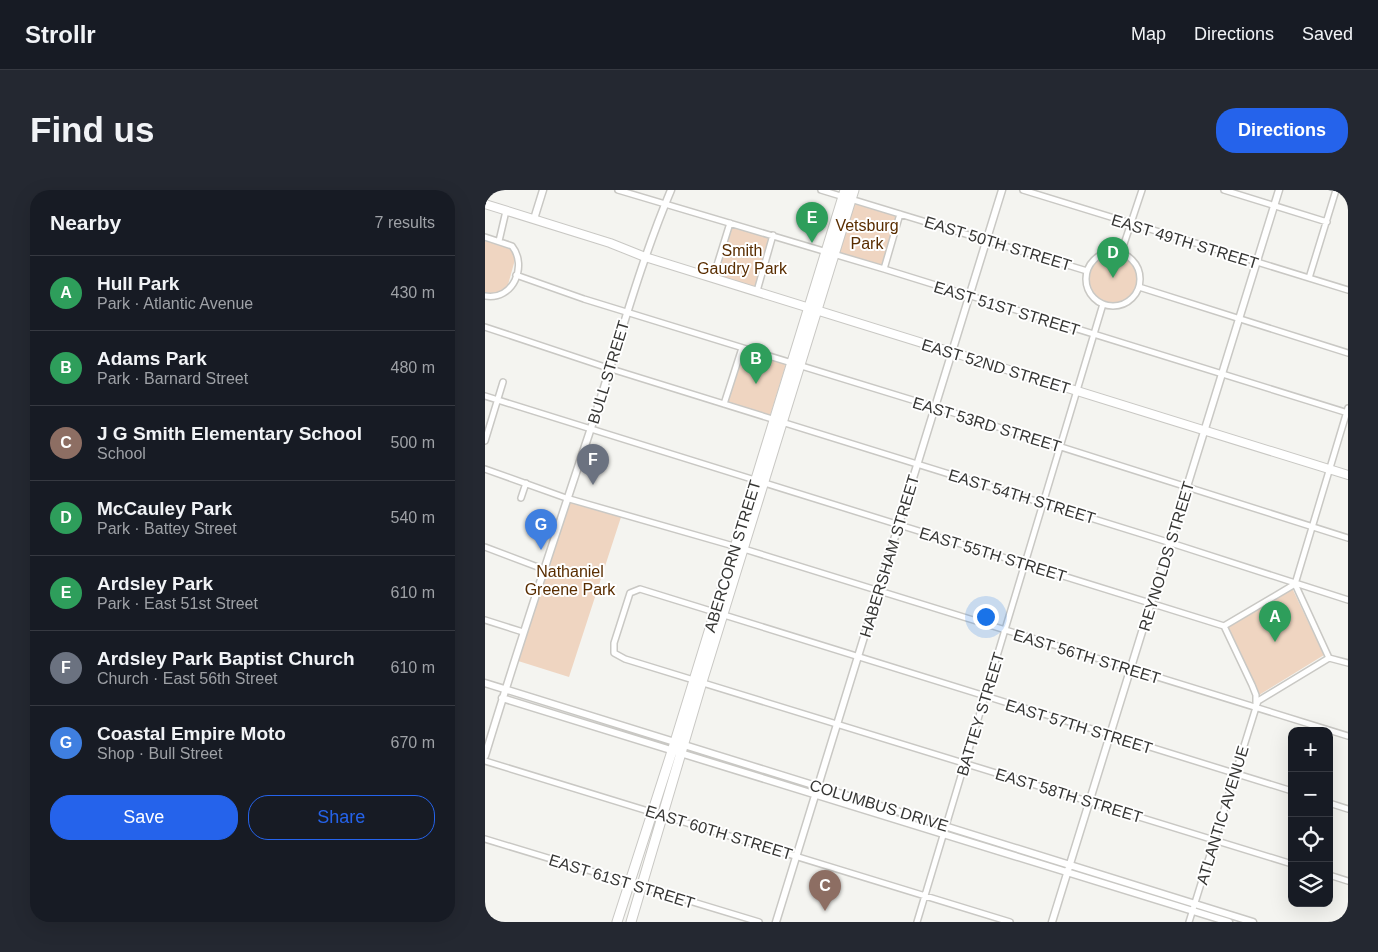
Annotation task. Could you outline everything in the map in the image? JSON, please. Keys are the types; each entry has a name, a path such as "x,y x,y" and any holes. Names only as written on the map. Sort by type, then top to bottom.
{"main road":[{"name":"ABERCORN STREET","path":"617,922 740,548 848,194"},
{"name":"EAST 52ND STREET","path":"485,204 813,310 1348,475"},
{"name":"ABERCORN STREET","path":"631,922 683,749 697,681"}],"street":[{"path":"534,219 543,190"},
{"name":"EAST 51ST STREET","path":"618,190 773,235 1222,375 1348,411"},
{"name":"BULL STREET","path":"485,756 488,736 503,698 566,498 591,430 626,311 671,190"},
{"name":"EAST 50TH STREET","path":"821,190 848,194 900,214 1087,271"},
{"name":"HABERSHAM STREET","path":"776,922 1003,190"},
{"name":"EAST 49TH STREET","path":"1023,190 1348,290"},
{"path":"1121,254 1142,190"},
{"path":"1224,190 1327,222"},
{"name":"REYNOLDS STREET","path":"1052,922 1112,735 1279,190"},
{"path":"1309,278 1336,190"},
{"path":"499,241 506,210"},
{"path":"884,269 900,214"},
{"path":"713,278 730,223"},
{"path":"757,291 773,235"},
{"path":"485,237 512,246 518,253 516,275 507,293 497,296 485,296"},
{"path":"1121,254 1137,266 1140,280 1139,287 1135,295 1124,304 1103,304 1089,290 1086,283 1087,271 1095,259 1101,255 1121,254"},
{"name":"EAST 53RD STREET","path":"516,275 1348,538"},
{"path":"1139,287 1348,353"},
{"name":"BATTEY STREET","path":"917,922 1103,304"},
{"name":"EAST 54TH STREET","path":"485,326 608,368 1348,600"},
{"path":"724,404 742,348"},
{"path":"485,441 503,382"},
{"name":"EAST 55TH STREET","path":"485,396 1152,602 1224,626"},
{"path":"1329,658 1295,584 1348,411"},
{"name":"EAST 56TH STREET","path":"485,470 566,498 740,548 1348,736"},
{"path":"521,498 526,484"},
{"path":"485,547 543,569"},
{"path":"1224,626 1295,584"},
{"name":"EAST 57TH STREET","path":"697,681 614,653 614,643 631,593 640,589 1288,790"},
{"path":"485,620 523,632"},
{"name":"ATLANTIC AVENUE","path":"1189,922 1255,707 1256,695 1224,626"},
{"path":"1255,707 1261,698 1329,658 1348,663"},
{"name":"EAST 58TH STREET","path":"697,681 1288,863"},
{"name":"COLUMBUS DRIVE","path":"485,683 815,794 1068,873 1253,922"},
{"name":"COLUMBUS DRIVE","path":"503,698 674,746"},
{"name":"COLUMBUS DRIVE","path":"683,749 818,786 1071,864 1194,907 1229,922"},
{"name":"EAST 60TH STREET","path":"485,761 1010,922"},
{"path":"1333,804 1348,809"},
{"name":"EAST 61ST STREET","path":"485,839 759,922"},
{"path":"1333,877 1348,882"}],"green space":[{"name":"Vetsburg Park","path":"853,202 897,215 882,266 837,253"},
{"name":"Smith Gaudry Park","path":"730,223 773,235 757,291 713,278"},
{"path":"485,240 510,248 516,256 506,292 493,294 485,292"},
{"path":"1113,252 1123,254 1132,260 1138,269 1140,279 1138,289 1132,298 1123,304 1113,306 1103,304 1094,298 1088,289 1086,279 1088,269 1094,260 1103,254"},
{"path":"743,350 786,364 770,416 726,403"},
{"name":"Nathaniel Greene Park","path":"566,498 622,514 569,677 515,660"},
{"path":"1292,588 1324,655 1259,695 1226,628"}],"place":[{"name":"Ardsley Park","path":"812,243"},
{"name":"McCauley Park","path":"1113,278"},
{"name":"Adams Park","path":"756,384"},
{"name":"Ardsley Park Baptist Church","path":"593,485"},
{"name":"Coastal Empire Moto","path":"541,550"},
{"name":"Hull Park","path":"1275,642"},
{"name":"J G Smith Elementary School","path":"825,911"}]}
